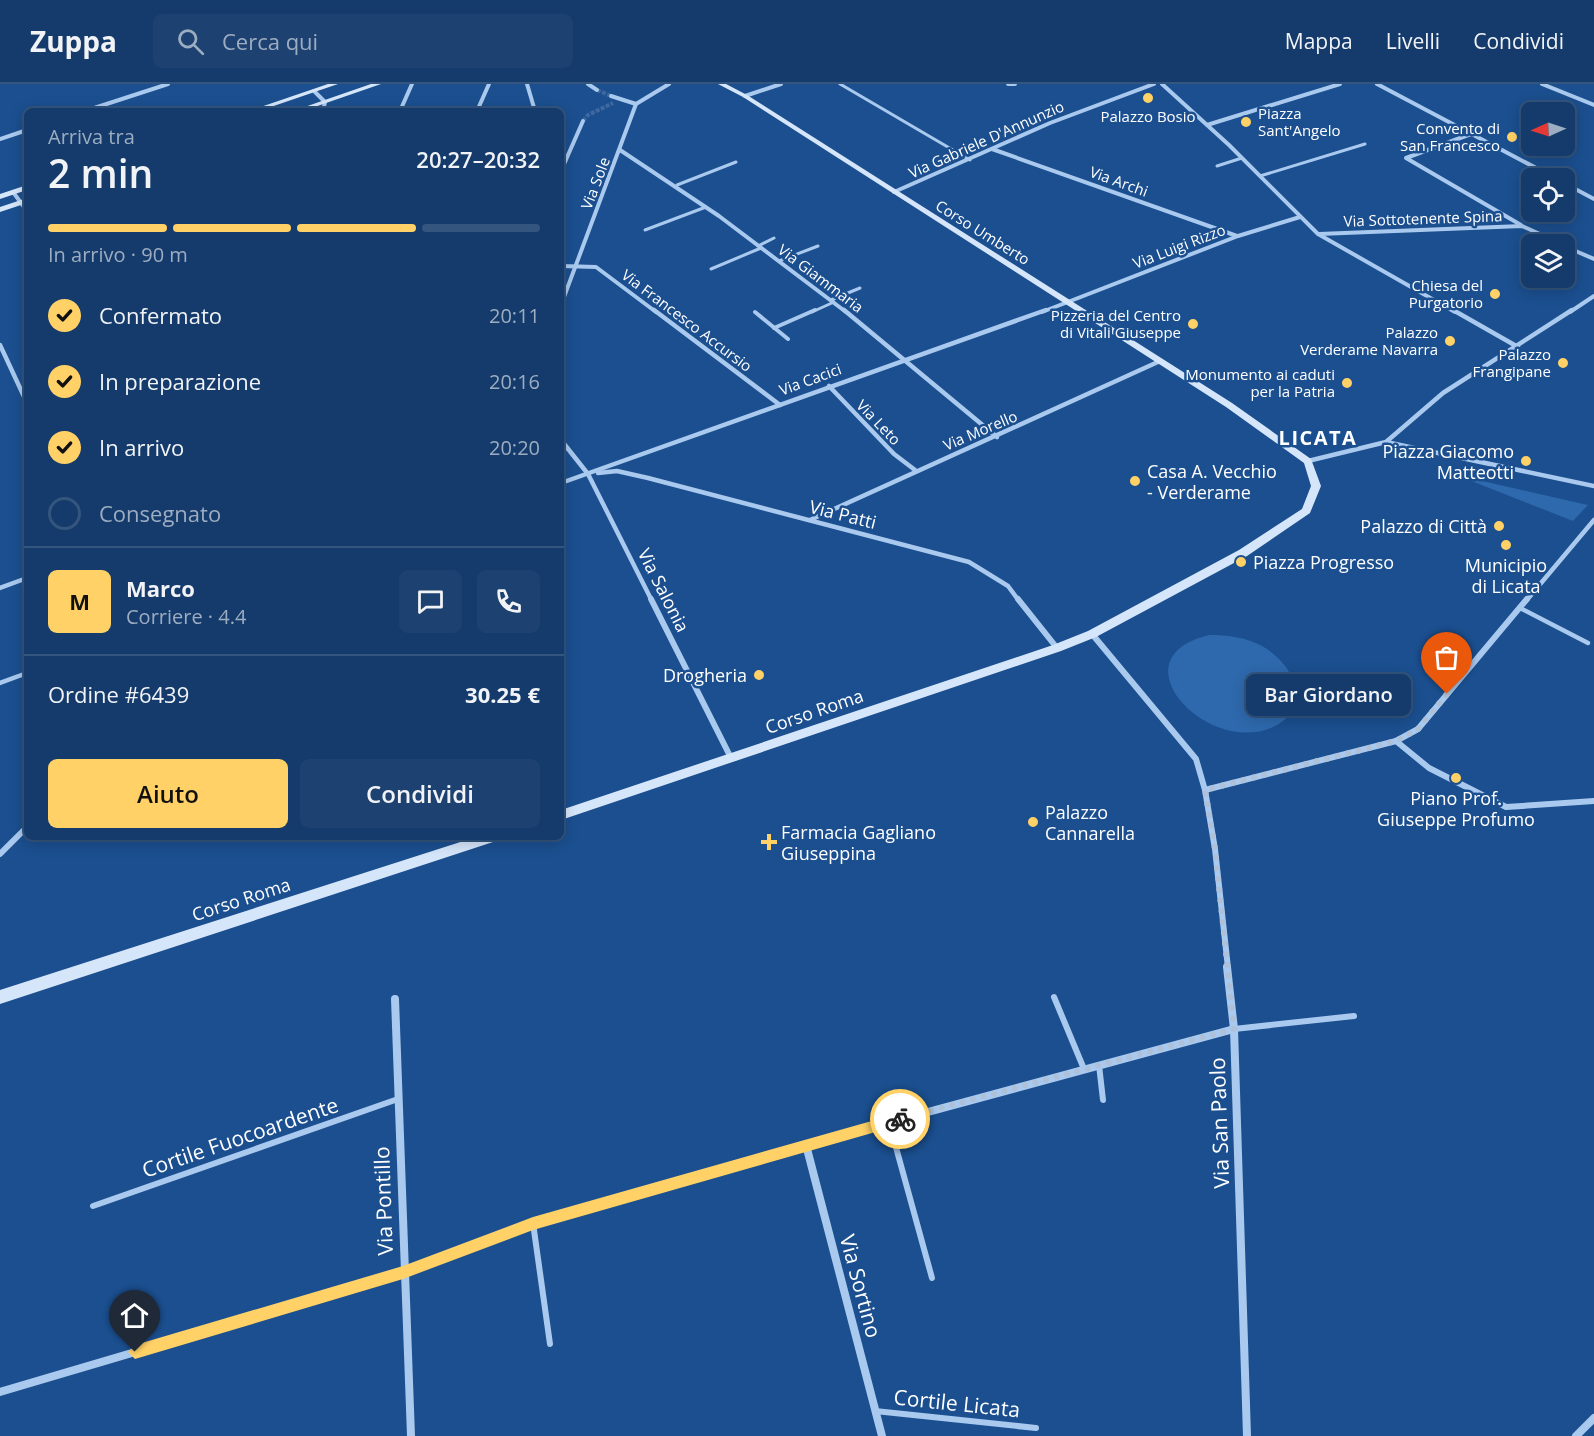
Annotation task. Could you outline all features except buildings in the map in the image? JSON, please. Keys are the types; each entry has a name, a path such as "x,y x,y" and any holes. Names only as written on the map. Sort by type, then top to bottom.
{"main road":[{"path":"261,108 335,84"},
{"path":"306,108 378,84"},
{"name":"Corso Umberto","path":"721,84 745,96 1069,302 1229,405 1308,461"},
{"path":"0,197 24,188"},
{"path":"0,210 24,201"},
{"name":"Corso Roma","path":"564,814 1057,648 1092,634 1243,553 1306,511 1316,486 1308,461"},
{"name":"Corso Roma","path":"0,997 484,840"}],"street":[{"path":"94,108 168,84"},
{"path":"401,108 412,84"},
{"path":"478,108 489,84"},
{"path":"527,84 534,108"},
{"path":"588,84 597,90"},
{"path":"611,96 636,104 669,84"},
{"path":"745,96 781,84"},
{"path":"1009,85 1015,84"},
{"name":"Via Gabriele D'Annunzio","path":"894,192 1050,123 1154,84"},
{"path":"1162,84 1229,145 1318,234 1518,347"},
{"path":"1207,125 1340,84"},
{"path":"1377,84 1536,168"},
{"path":"1542,84 1594,105"},
{"path":"314,91 325,102 324,108"},
{"path":"614,103 622,99"},
{"name":"Via Sole","path":"564,297 636,104"},
{"path":"564,164 583,122"},
{"path":"0,139 24,131"},
{"path":"1471,134 1406,158 1522,226"},
{"name":"Via Archi","path":"992,149 1238,236"},
{"name":"Via Giammaria","path":"620,150 677,185 832,301 906,358 997,437"},
{"path":"1575,189 1594,199"},
{"path":"12,192 24,201"},
{"name":"Via Luigi Rizzo","path":"1069,302 1238,236 1299,217"},
{"name":"Via Sottotenente Spina","path":"1318,234 1522,226 1538,234"},
{"name":"Via Sottotenente Spina","path":"1575,250 1594,259"},
{"name":"Via Francesco Accursio","path":"564,266 596,267 780,405"},
{"path":"1386,442 1443,393 1518,347 1594,296"},
{"name":"Via Cacici","path":"564,482 906,358 1069,302"},
{"path":"0,345 24,397"},
{"name":"Via Morello","path":"810,520 915,470 997,437 1160,361"},
{"name":"Via Leto","path":"829,386 894,454 915,470"},
{"path":"1308,461 1386,442 1594,486"},
{"name":"Via Salonia","path":"564,444 588,474 731,758"},
{"name":"Via Patti","path":"588,474 617,471 628,473 969,562 1008,586 1057,648"},
{"path":"1205,790 1396,741 1418,729 1593,521"},
{"path":"0,588 24,579"},
{"name":"Via San Paolo","path":"1092,634 1196,759 1205,790 1234,1029 1247,1436"},
{"path":"1396,741 1429,768 1506,807 1592,803"},
{"path":"0,854 24,830"},
{"name":"Via Pontillo","path":"395,999 403,1273 413,1433"},
{"path":"0,1394 403,1273 533,1223 806,1144 1234,1029"},
{"name":"Via Sortino","path":"806,1144 882,1436"},
{"path":"1576,1436 1594,1418"}],"lane":[{"path":"840,84 970,160"},
{"path":"1260,176 1365,144"},
{"path":"1217,166 1242,158"},
{"path":"677,185 736,162"},
{"path":"645,230 706,207"},
{"path":"711,269 774,238"},
{"path":"779,261 818,246"},
{"path":"774,328 860,288"},
{"path":"755,312 788,339"},
{"path":"1520,608 1588,643"},
{"path":"0,683 24,674"},
{"path":"1054,997 1084,1069"},
{"path":"1234,1029 1354,1016"},
{"path":"1099,1065 1104,1100"},
{"name":"Cortile Fuocoardente","path":"93,1206 398,1099"},
{"path":"889,1122 932,1278"},
{"path":"533,1223 550,1344"},
{"name":"Cortile Licata","path":"875,1411 1036,1428"}],"shaded area":[{"path":"1456,475 1588,505 1573,521"},
{"path":"1209,635 1249,640 1262,646 1283,663 1295,685 1296,697 1293,708 1286,718 1273,727 1248,733 1222,729 1199,717 1181,701 1170,682 1169,663 1182,647"}],"tunnel":[{"path":"597,90 611,96"},
{"path":"583,121 588,115 613,103"}],"way so far":[{"path":"900,1119 1234,1029 1215,849 1205,790 1396,741 1418,729 1447,694"}],"place":[{"name":"Palazzo Bosio","path":"1148,98"},
{"name":"Piazza Sant'Angelo","path":"1246,122"},
{"name":"Convento di San Francesco","path":"1512,137"},
{"name":"Chiesa del Purgatorio","path":"1495,294"},
{"name":"Pizzeria del Centro di Vitali Giuseppe","path":"1193,324"},
{"name":"Palazzo Verderame Navarra","path":"1450,341"},
{"name":"Palazzo Frangipane","path":"1563,363"},
{"name":"Monumento ai caduti per la Patria","path":"1347,383"},
{"name":"Piazza Giacomo Matteotti","path":"1526,461"},
{"name":"Casa A. Vecchio - Verderame","path":"1135,481"},
{"name":"Palazzo di Città","path":"1499,526"},
{"name":"Municipio di Licata","path":"1506,545"},
{"name":"Piazza Progresso","path":"1241,562"},
{"name":"Drogheria","path":"759,675"},
{"name":"Bar Giordano","path":"1447,694"},
{"name":"Piano Prof. Giuseppe Profumo","path":"1456,778"},
{"name":"Palazzo Cannarella","path":"1033,822"},
{"name":"Farmacia Gagliano Giuseppina","path":"769,842"}],"district":[{"name":"LICATA","path":"1318,437"}],"route":[{"path":"135,1352 403,1273 533,1223 900,1119"}]}
